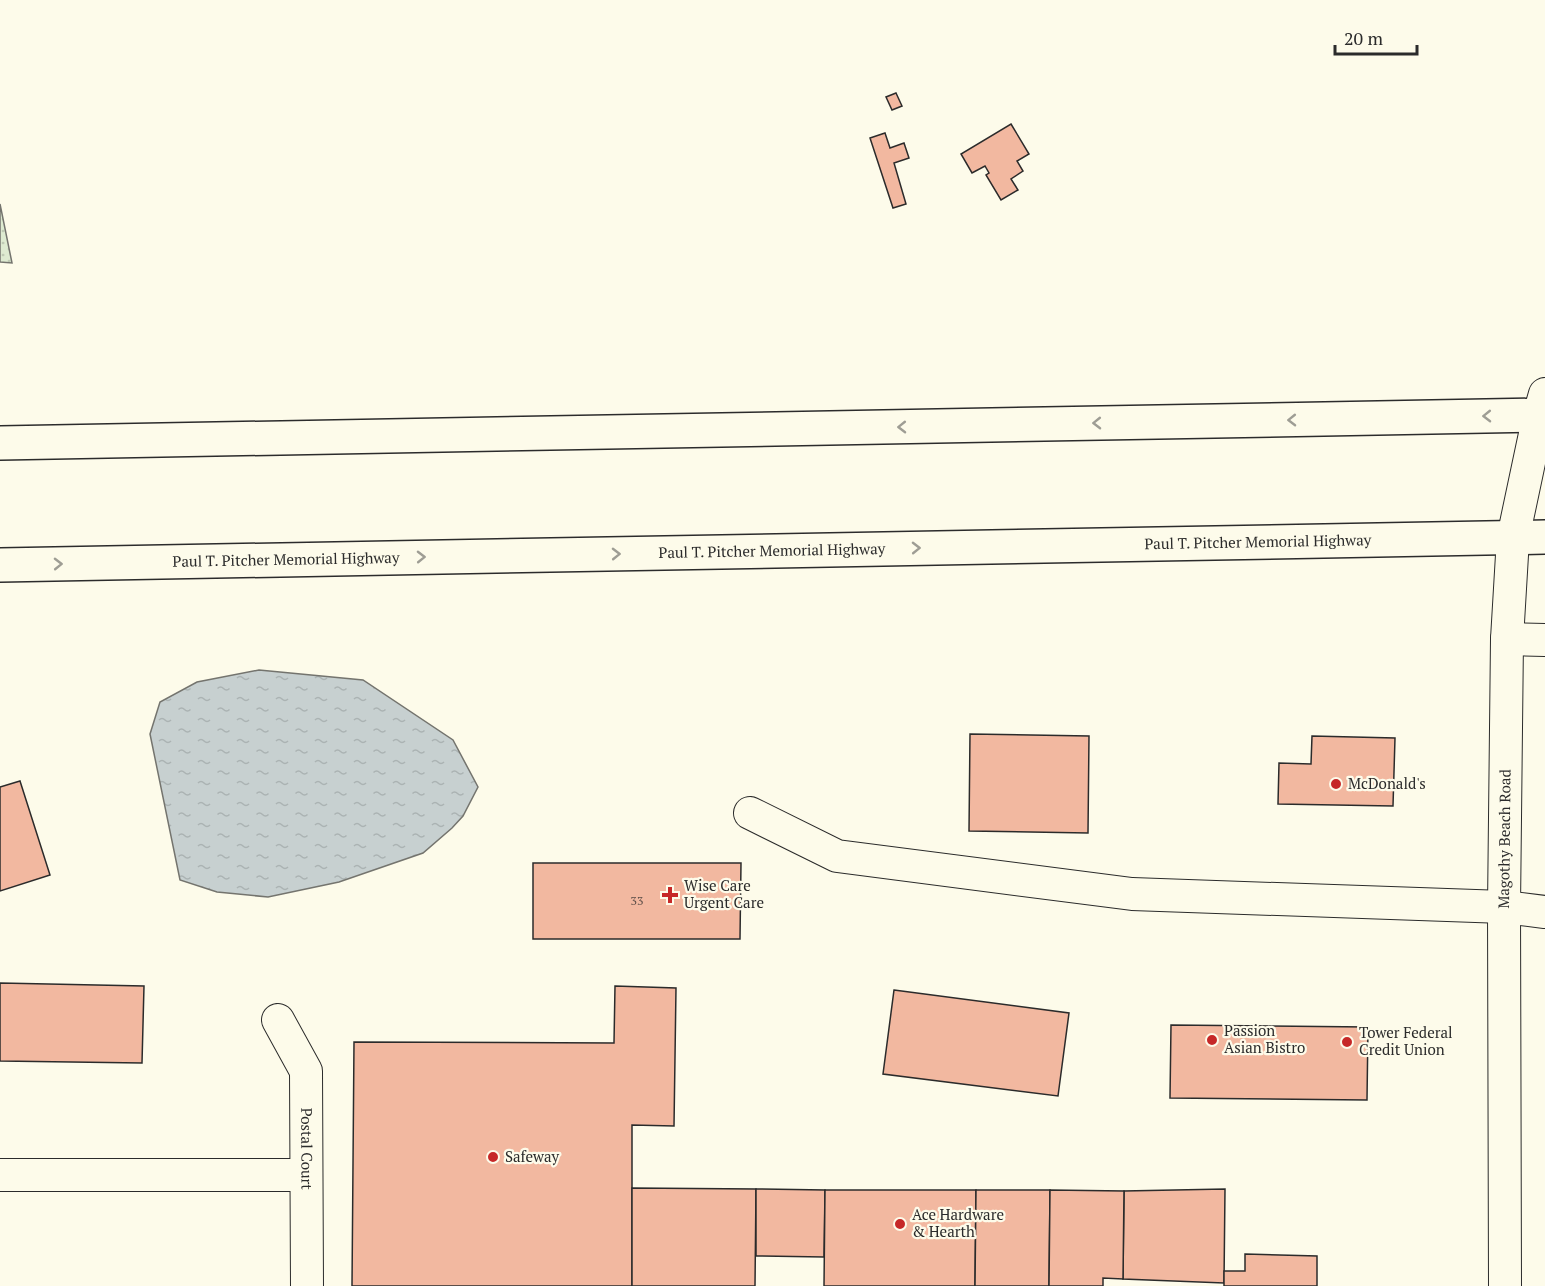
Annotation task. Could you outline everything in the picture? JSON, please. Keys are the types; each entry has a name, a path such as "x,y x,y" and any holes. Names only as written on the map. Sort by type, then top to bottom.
{"main road":[{"path":"0,442 1543,408"},
{"name":"Paul T. Pitcher Memorial Highway","path":"0,565 1545,537"}],"street":[{"name":"Magothy Beach Road","path":"1504,1286 1507,639 1513,538 1543,408"},
{"path":"1507,639 1545,640"},
{"path":"750,813 837,855 1132,894 1504,907 1545,912"},
{"name":"Postal Court","path":"278,1020 306,1071 307,1286"},
{"path":"0,1175 306,1175"}],"green space":[{"path":"0,204 12,263 0,262"}],"water":[{"path":"259,670 363,680 453,740 478,787 463,816 423,853 339,882 268,897 217,892 180,880 150,734 160,702 197,682"}],"building":[{"path":"896,93 902,106 892,110 886,97"},
{"path":"1011,124 1029,154 1017,161 1023,171 1011,179 1018,190 1001,200 986,175 989,173 985,166 972,173 961,154"},
{"path":"885,133 890,148 904,143 909,158 894,163 906,204 893,208 870,138"},
{"path":"970,734 1089,736 1088,833 969,831"},
{"name":"McDonald's","path":"1312,736 1395,738 1393,806 1278,804 1279,763 1311,764"},
{"path":"20,781 50,875 0,891 0,787"},
{"path":"533,863 741,863 740,939 533,939"},
{"path":"0,983 144,986 142,1063 0,1061"},
{"name":"Safeway","path":"615,986 676,988 674,1126 632,1125 632,1286 352,1286 354,1042 614,1043"},
{"path":"894,990 1069,1013 1058,1096 883,1074"},
{"path":"1171,1025 1368,1027 1367,1100 1170,1098"},
{"path":"632,1188 756,1189 755,1286 632,1286"},
{"path":"756,1189 825,1190 824,1257 756,1256"},
{"path":"1225,1189 1224,1283 1123,1279 1124,1191"},
{"name":"Ace Hardware & Hearth","path":"825,1190 976,1190 975,1286 824,1286"},
{"path":"976,1190 1050,1190 1049,1286 975,1286"},
{"path":"1050,1190 1124,1191 1123,1279 1103,1278 1103,1286 1049,1286"},
{"path":"1245,1254 1317,1256 1317,1286 1224,1286 1224,1271 1245,1271"}],"place":[{"name":"McDonald's","path":"1336,784"},
{"name":"Wise Care Urgent Care","path":"670,895"},
{"name":"Passion Asian Bistro","path":"1212,1040"},
{"name":"Tower Federal Credit Union","path":"1347,1042"},
{"name":"Safeway","path":"493,1157"},
{"name":"Ace Hardware & Hearth","path":"900,1224"}]}
